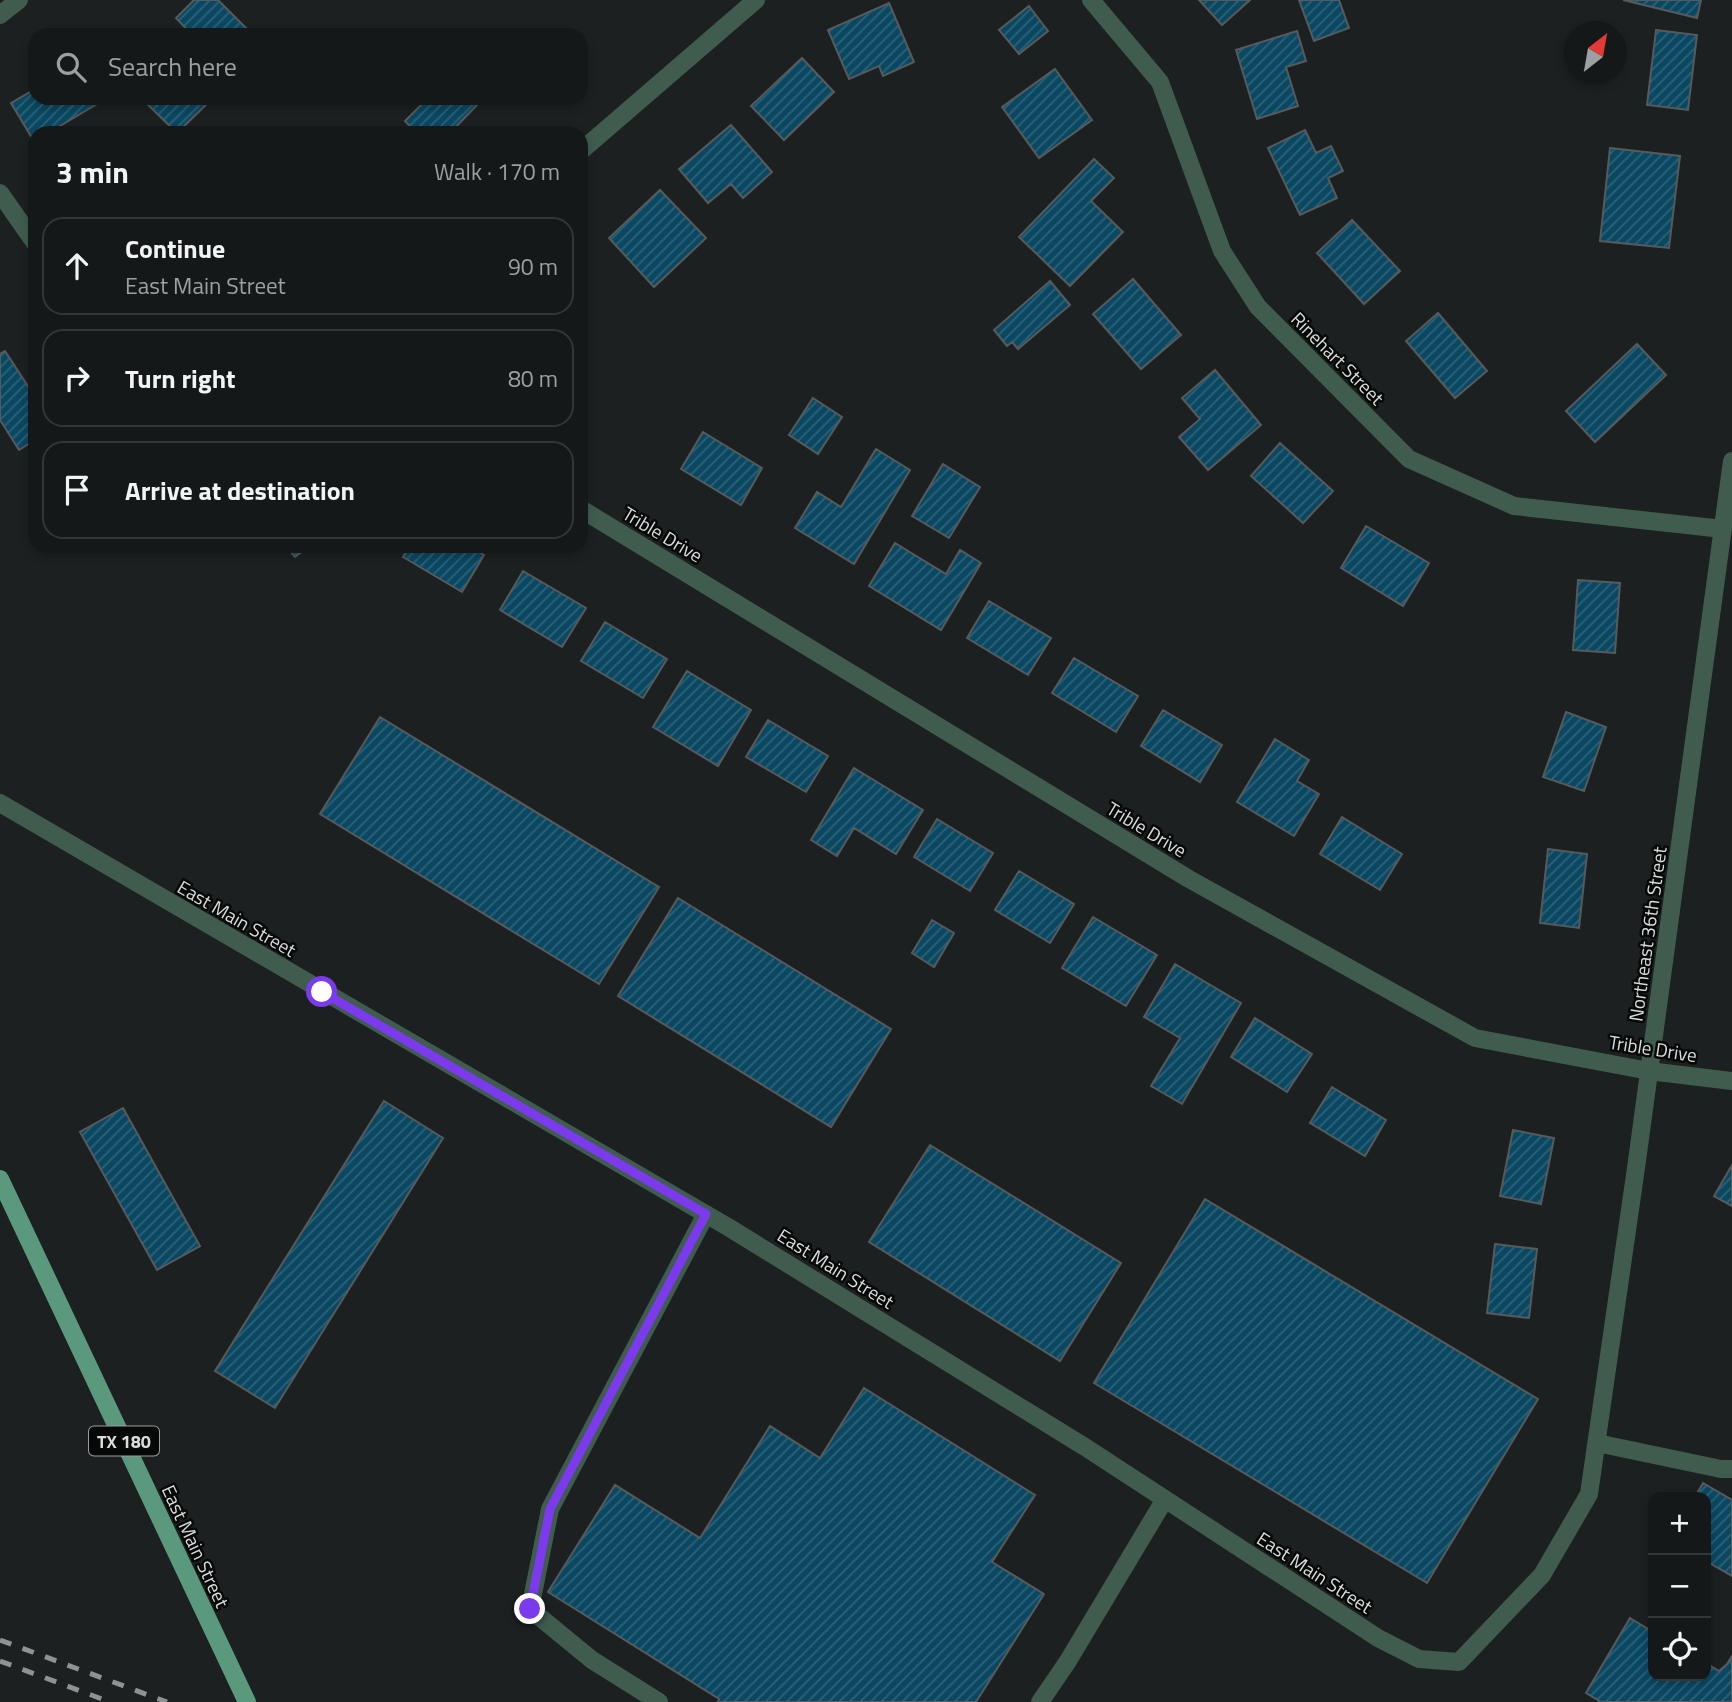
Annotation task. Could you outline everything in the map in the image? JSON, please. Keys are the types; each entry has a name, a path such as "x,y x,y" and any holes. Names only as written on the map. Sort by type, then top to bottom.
{"main road":[{"name":"East Main Street","path":"0,1179 247,1702"}],"street":[{"path":"0,15 19,0"},
{"path":"588,146 756,0"},
{"name":"Rinehart Street","path":"1091,0 1160,82 1222,251 1258,307 1409,459 1514,506 1723,529"},
{"path":"0,193 28,233"},
{"name":"Northeast 36th Street","path":"1589,1494 1732,461"},
{"name":"Trible Drive","path":"588,513 1189,879 1475,1038 1649,1071 1732,1081"},
{"name":"East Main Street","path":"0,803 706,1214 1085,1447 1378,1638 1419,1659 1459,1662 1542,1575 1589,1494"},
{"path":"659,1702 592,1660 530,1609 550,1509 706,1214"},
{"path":"1597,1443 1732,1469"},
{"path":"1040,1702 1068,1661 1165,1499"}],"building":[{"path":"194,0 218,0 246,28 185,28 176,18"},
{"path":"1199,0 1250,0 1222,25"},
{"path":"1299,0 1339,0 1349,28 1314,41"},
{"path":"1623,0 1701,0 1697,18"},
{"path":"889,3 914,62 883,76 879,66 849,79 828,30"},
{"path":"1029,6 1048,31 1019,54 999,30"},
{"path":"1656,30 1697,35 1688,110 1647,105"},
{"path":"1297,31 1306,61 1286,67 1298,106 1257,119 1236,50"},
{"path":"802,58 834,92 784,140 751,106"},
{"path":"1055,69 1092,120 1039,158 1002,107"},
{"path":"28,93 28,105 95,105 60,126 28,126 28,131 11,103"},
{"path":"148,105 206,105 184,126 170,126"},
{"path":"421,105 477,105 457,126 410,126 405,121"},
{"path":"731,125 772,172 743,198 731,184 708,203 679,169"},
{"path":"1305,130 1316,153 1331,146 1343,171 1328,178 1337,198 1300,215 1268,148"},
{"path":"1610,148 1680,156 1669,248 1600,241"},
{"path":"1094,159 1114,178 1091,201 1123,232 1070,286 1019,237"},
{"path":"660,190 706,238 654,287 609,238"},
{"path":"1352,220 1400,271 1364,304 1317,253"},
{"path":"1133,279 1181,335 1141,369 1093,314"},
{"path":"1050,281 1070,305 1018,349 1012,342 1007,346 994,330"},
{"path":"1438,313 1487,371 1455,398 1406,341"},
{"path":"1637,344 1666,375 1595,442 1566,411"},
{"path":"5,351 28,386 28,444 19,450 0,420 0,354"},
{"path":"1215,370 1261,425 1208,470 1179,437 1200,419 1182,398"},
{"path":"813,398 842,417 818,454 789,435"},
{"path":"703,432 762,468 741,505 681,469"},
{"path":"1280,443 1333,491 1303,523 1251,476"},
{"path":"876,449 910,470 854,564 795,528 817,492 841,507"},
{"path":"943,464 980,487 949,538 912,516"},
{"path":"1366,526 1429,563 1403,606 1341,568"},
{"path":"895,543 946,574 960,550 981,563 941,630 869,586"},
{"path":"406,553 484,555 462,592 403,557"},
{"path":"523,571 586,608 562,647 500,610"},
{"path":"1578,580 1620,583 1615,653 1573,650"},
{"path":"989,601 1051,638 1028,675 967,638"},
{"path":"605,622 667,659 643,698 581,661"},
{"path":"1074,658 1138,696 1116,732 1052,693"},
{"path":"687,671 751,710 718,766 653,727"},
{"path":"1163,710 1222,745 1200,782 1141,746"},
{"path":"1566,712 1606,727 1584,791 1543,777"},
{"path":"380,717 659,887 599,984 320,814"},
{"path":"768,720 828,756 806,792 746,757"},
{"path":"1275,739 1309,760 1297,781 1319,794 1294,836 1237,802"},
{"path":"854,768 923,810 896,854 854,828 837,856 811,840"},
{"path":"1342,817 1402,854 1380,890 1320,854"},
{"path":"937,819 993,853 970,891 914,857"},
{"path":"1548,849 1587,854 1579,928 1540,923"},
{"path":"1019,871 1074,904 1050,943 995,910"},
{"path":"678,898 891,1029 831,1127 618,996"},
{"path":"1093,917 1157,955 1126,1006 1062,968"},
{"path":"932,920 954,933 934,967 912,953"},
{"path":"1175,964 1241,1003 1182,1104 1151,1086 1180,1038 1144,1017"},
{"path":"1255,1018 1312,1054 1287,1092 1231,1057"},
{"path":"1332,1087 1386,1120 1365,1156 1310,1123"},
{"path":"384,1101 443,1138 275,1408 215,1371"},
{"path":"123,1108 200,1246 157,1270 80,1132"},
{"path":"1513,1130 1554,1138 1541,1204 1500,1196"},
{"path":"930,1145 1121,1263 1060,1361 869,1242"},
{"path":"1732,1165 1732,1206 1714,1196"},
{"path":"1205,1199 1538,1399 1427,1583 1094,1383"},
{"path":"1495,1244 1537,1249 1529,1318 1487,1313"},
{"path":"864,1388 1035,1495 992,1562 1044,1594 976,1702 718,1702 719,1699 548,1592 615,1485 700,1538 770,1426 820,1458"},
{"path":"1703,1483 1732,1500 1732,1576 1711,1564 1711,1492 1698,1492"},
{"path":"1630,1618 1648,1629 1648,1681 1711,1681 1711,1666 1719,1671 1732,1656 1732,1702 1601,1702 1586,1693"}],"railway":[{"path":"0,1640 167,1702"},
{"path":"0,1661 110,1702"}],"route":[{"path":"322,992 706,1214 550,1509 530,1609"}]}
